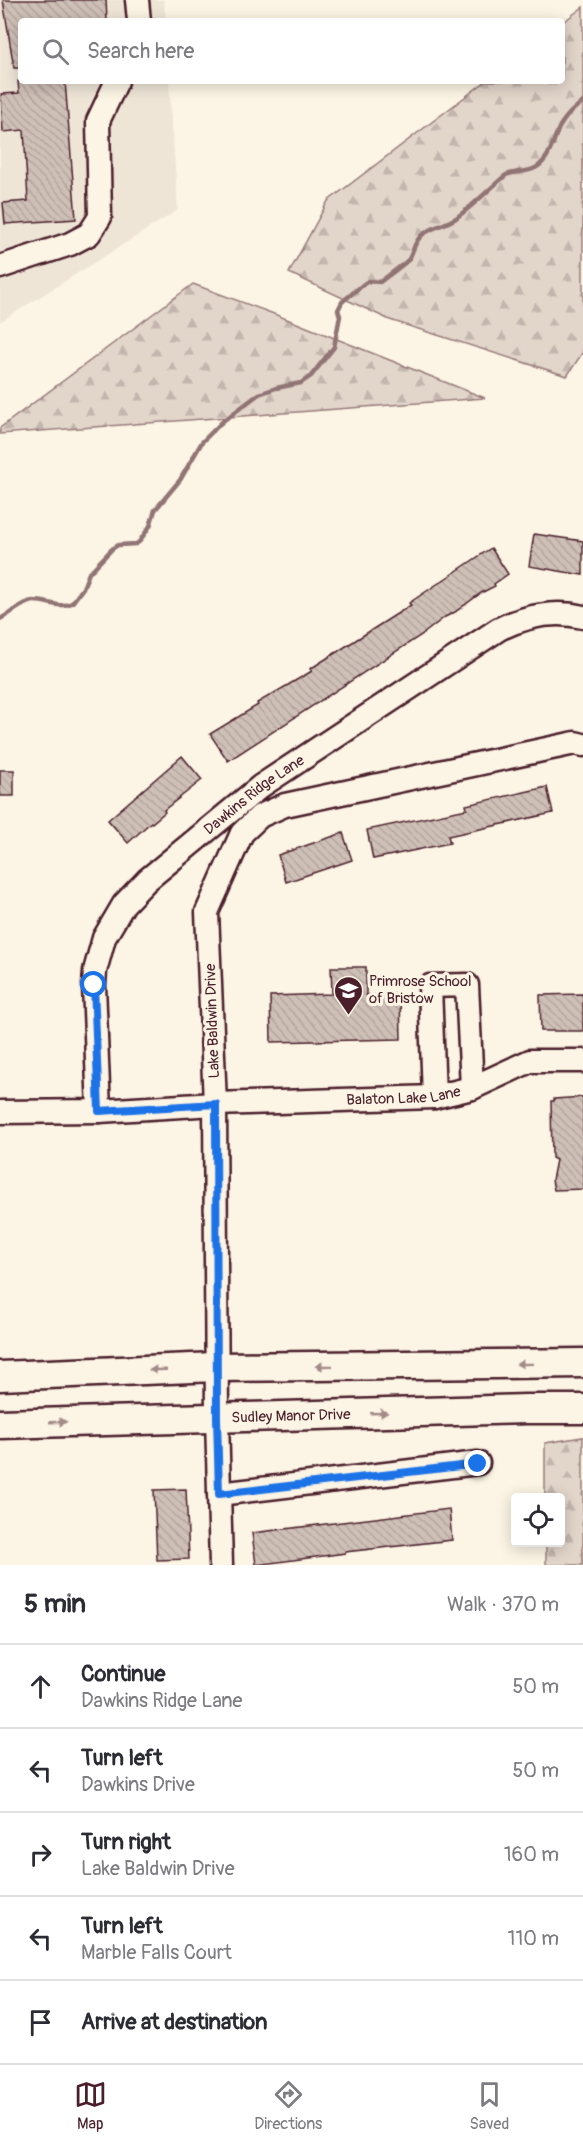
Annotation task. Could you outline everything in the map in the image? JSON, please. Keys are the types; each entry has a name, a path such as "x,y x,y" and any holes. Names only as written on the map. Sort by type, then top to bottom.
{"main road":[{"path":"0,1376 216,1368 583,1363"},
{"name":"Sudley Manor Drive","path":"0,1424 583,1409"}],"street":[{"path":"137,0 139,18"},
{"path":"0,267 70,244 89,234 100,217 98,121 116,84"},
{"name":"Dawkins Ridge Lane","path":"99,1111 95,971 104,938 113,920 142,885 261,786 499,629 512,622 543,615 583,618"},
{"name":"Lake Baldwin Drive","path":"221,1565 216,1368 216,1104 207,912 237,842 251,822 268,812 303,800 580,738"},
{"path":"434,1097 430,986 467,985 472,1088"},
{"name":"Balaton Lake Lane","path":"0,1112 99,1111 216,1104 434,1097 472,1088 530,1062 583,1060"},
{"path":"219,1494 478,1464"}],"shaded area":[{"path":"0,0 164,0 166,18 18,18 18,84 169,84 178,210 0,322"}],"green space":[{"path":"583,7 583,352 567,376 390,320 289,273 328,201 482,84 565,84 565,21"},
{"path":"193,284 485,398 0,434 0,428"},
{"path":"583,1437 583,1565 546,1565 546,1547 565,1547 565,1493 545,1493 545,1443"}],"building":[{"path":"3,0 106,0 107,18 18,18 18,68 14,68"},
{"path":"18,84 65,84 76,219 5,224 3,203 28,201 24,130 3,132 1,94 19,93"},
{"path":"534,534 583,541 583,575 529,566"},
{"path":"491,548 508,574 494,584 495,586 481,593 423,634 228,761 210,734 312,671 310,669 411,605 409,603"},
{"path":"182,756 202,780 128,843 108,820"},
{"path":"0,770 14,770 14,796 0,796"},
{"path":"547,787 553,813 448,836 450,843 373,859 367,830 467,809 466,805"},
{"path":"343,833 352,860 286,882 278,855"},
{"path":"331,967 366,967 366,995 400,994 401,1039 271,1042 270,996 332,994"},
{"path":"583,994 583,1031 541,1031 540,995"},
{"path":"583,1097 583,1189 554,1190 552,1180 556,1160 552,1158 551,1101"},
{"path":"186,1489 189,1559 157,1560 154,1490"},
{"path":"449,1509 452,1540 256,1565 252,1533"}],"waterway":[{"path":"0,619 31,601 58,605 72,603 83,588 89,573 112,549 118,545 139,542 150,526 155,510 180,480 202,442 223,421 259,394 301,383 311,376 334,347 340,316 338,310 342,302 368,281 380,282 400,267 409,259 422,235 456,218 506,175 530,170 542,163 549,154 562,122 583,102"}],"place":[{"name":"Primrose School of Bristow","path":"348,1016"}],"route":[{"path":"94,985 99,1111 216,1104 219,1494 478,1464"}]}
